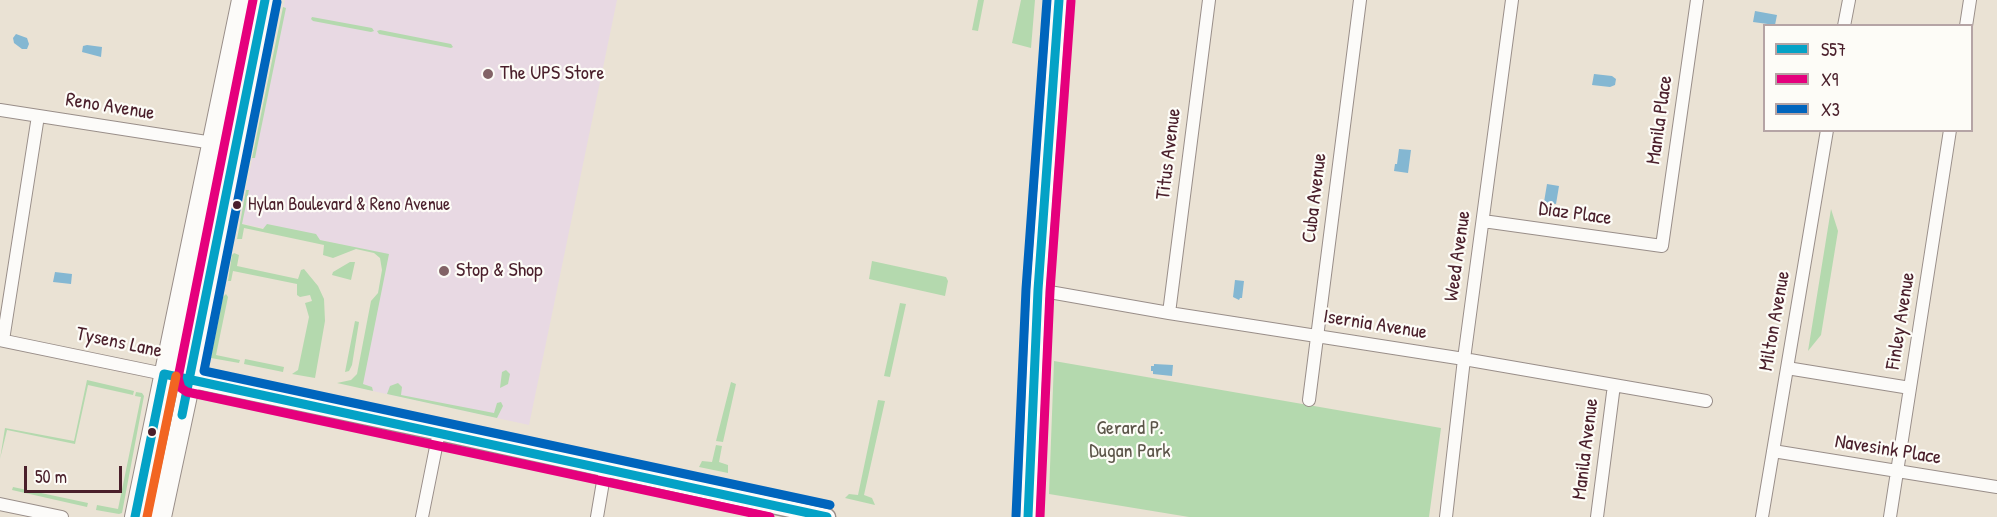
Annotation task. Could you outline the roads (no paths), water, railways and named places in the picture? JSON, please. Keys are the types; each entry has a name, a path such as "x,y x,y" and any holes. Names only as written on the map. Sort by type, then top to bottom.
{"main road":[{"path":"135,517 242,0"},
{"path":"161,517 265,0"}],"street":[{"path":"1028,517 1038,290 1059,0"},
{"name":"Titus Avenue","path":"1169,313 1209,0"},
{"name":"Cuba Avenue","path":"1309,400 1360,0"},
{"name":"Weed Avenue","path":"1446,517 1464,359 1512,0"},
{"name":"Manila Place","path":"1662,246 1697,0"},
{"path":"1844,24 1849,0"},
{"path":"1966,24 1970,0"},
{"name":"Reno Avenue","path":"0,110 213,143"},
{"path":"1,340 38,116"},
{"name":"Milton Avenue","path":"1762,517 1827,132"},
{"name":"Finley Avenue","path":"1890,517 1950,132"},
{"name":"Diaz Place","path":"1483,221 1662,246"},
{"name":"Isernia Avenue","path":"1038,290 1707,401"},
{"name":"Tysens Lane","path":"1,340 439,432 827,517"},
{"path":"1787,368 1910,388"},
{"name":"Manila Avenue","path":"1597,517 1614,385"},
{"path":"422,517 439,432"},
{"name":"Navesink Place","path":"1773,451 1997,487"},
{"path":"597,517 605,470"},
{"path":"0,504 62,517"}],"water":[{"path":"1755,11 1777,15 1775,24 1753,22"},
{"path":"16,34 27,38 29,44 27,49 22,49 14,43 13,38"},
{"path":"83,46 102,47 101,57 82,52"},
{"path":"1594,74 1612,76 1616,79 1615,85 1610,87 1592,85"},
{"path":"1399,149 1411,150 1408,173 1394,171"},
{"path":"1547,184 1559,186 1556,204 1544,202"},
{"path":"55,272 72,274 71,284 53,282"},
{"path":"1235,280 1244,281 1242,298 1239,300 1233,297"},
{"path":"1154,364 1173,365 1172,376 1153,374 1151,366"}],"place":[{"name":"The UPS Store","path":"488,74"},
{"name":"Hylan Boulevard & Reno Avenue","path":"237,205"},
{"name":"Stop & Shop","path":"444,271"}],"park label":[{"name":"Gerard P. Dugan Park","path":"1130,440"}]}
